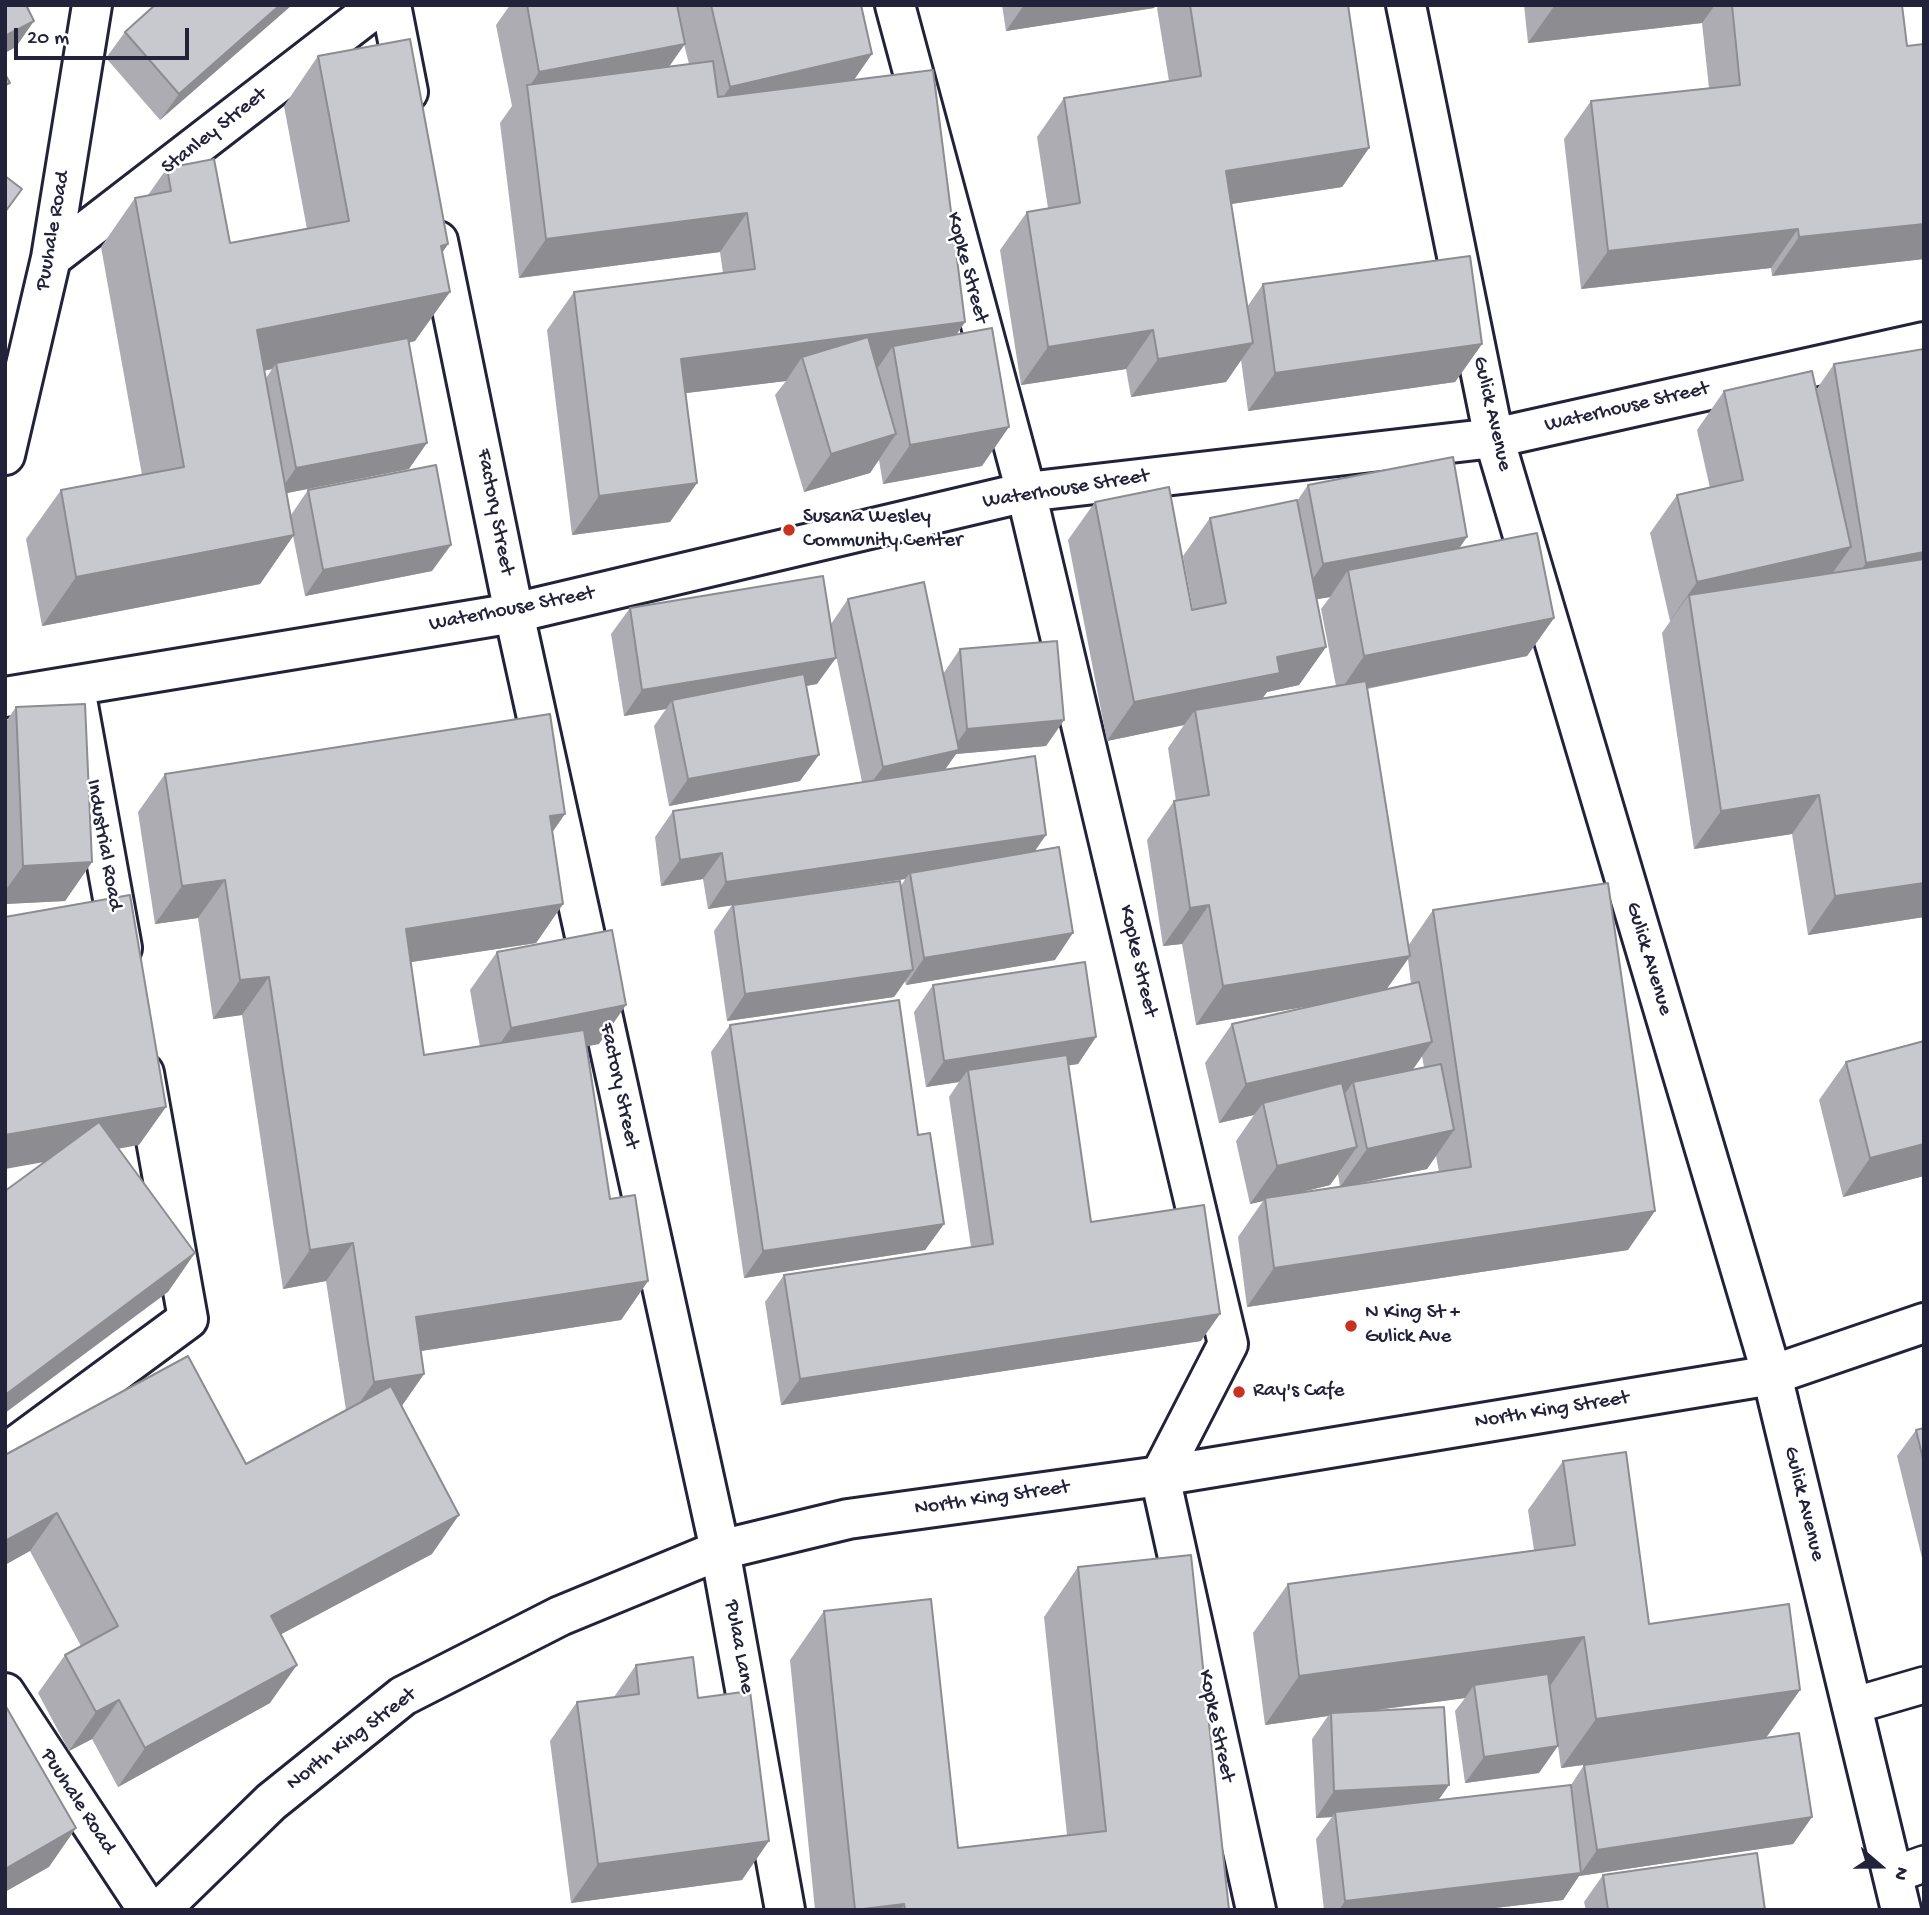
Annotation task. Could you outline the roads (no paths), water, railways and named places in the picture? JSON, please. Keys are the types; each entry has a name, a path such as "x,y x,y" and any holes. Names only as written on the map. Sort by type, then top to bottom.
{"street":[{"name":"Puuhale Road","path":"5,456 51,258 92,5"},
{"name":"Stanley Street","path":"51,258 379,5"},
{"path":"391,5 415,127"},
{"name":"Kopke Street","path":"895,5 1026,492 1228,1344 1160,1476 1256,1910"},
{"name":"Gulick Avenue","path":"1406,5 1494,438 1772,1375 1852,1706 1906,1883"},
{"name":"Factory Street","path":"432,208 514,613 720,1550"},
{"name":"Waterhouse Street","path":"5,696 514,613 1026,492 1494,438 1924,342"},
{"name":"Industrial Road","path":"75,685 128,982"},
{"path":"5,1454 188,1319 137,1036"},
{"name":"North King Street","path":"160,1910 271,1802 402,1696 561,1616 720,1550 848,1519 1160,1476 1772,1375 1924,1323"},
{"name":"Pulaa Lane","path":"720,1550 785,1910"},
{"name":"Puuhale Road","path":"5,1693 148,1910"}],"lane":[{"path":"1852,1706 1924,1685"}],"place":[{"name":"Susana Wesley Community Center","path":"789,530"},
{"name":"N King St + Gulick Ave","path":"1351,1326"},
{"name":"Ray's Cafe","path":"1239,1392"}]}
